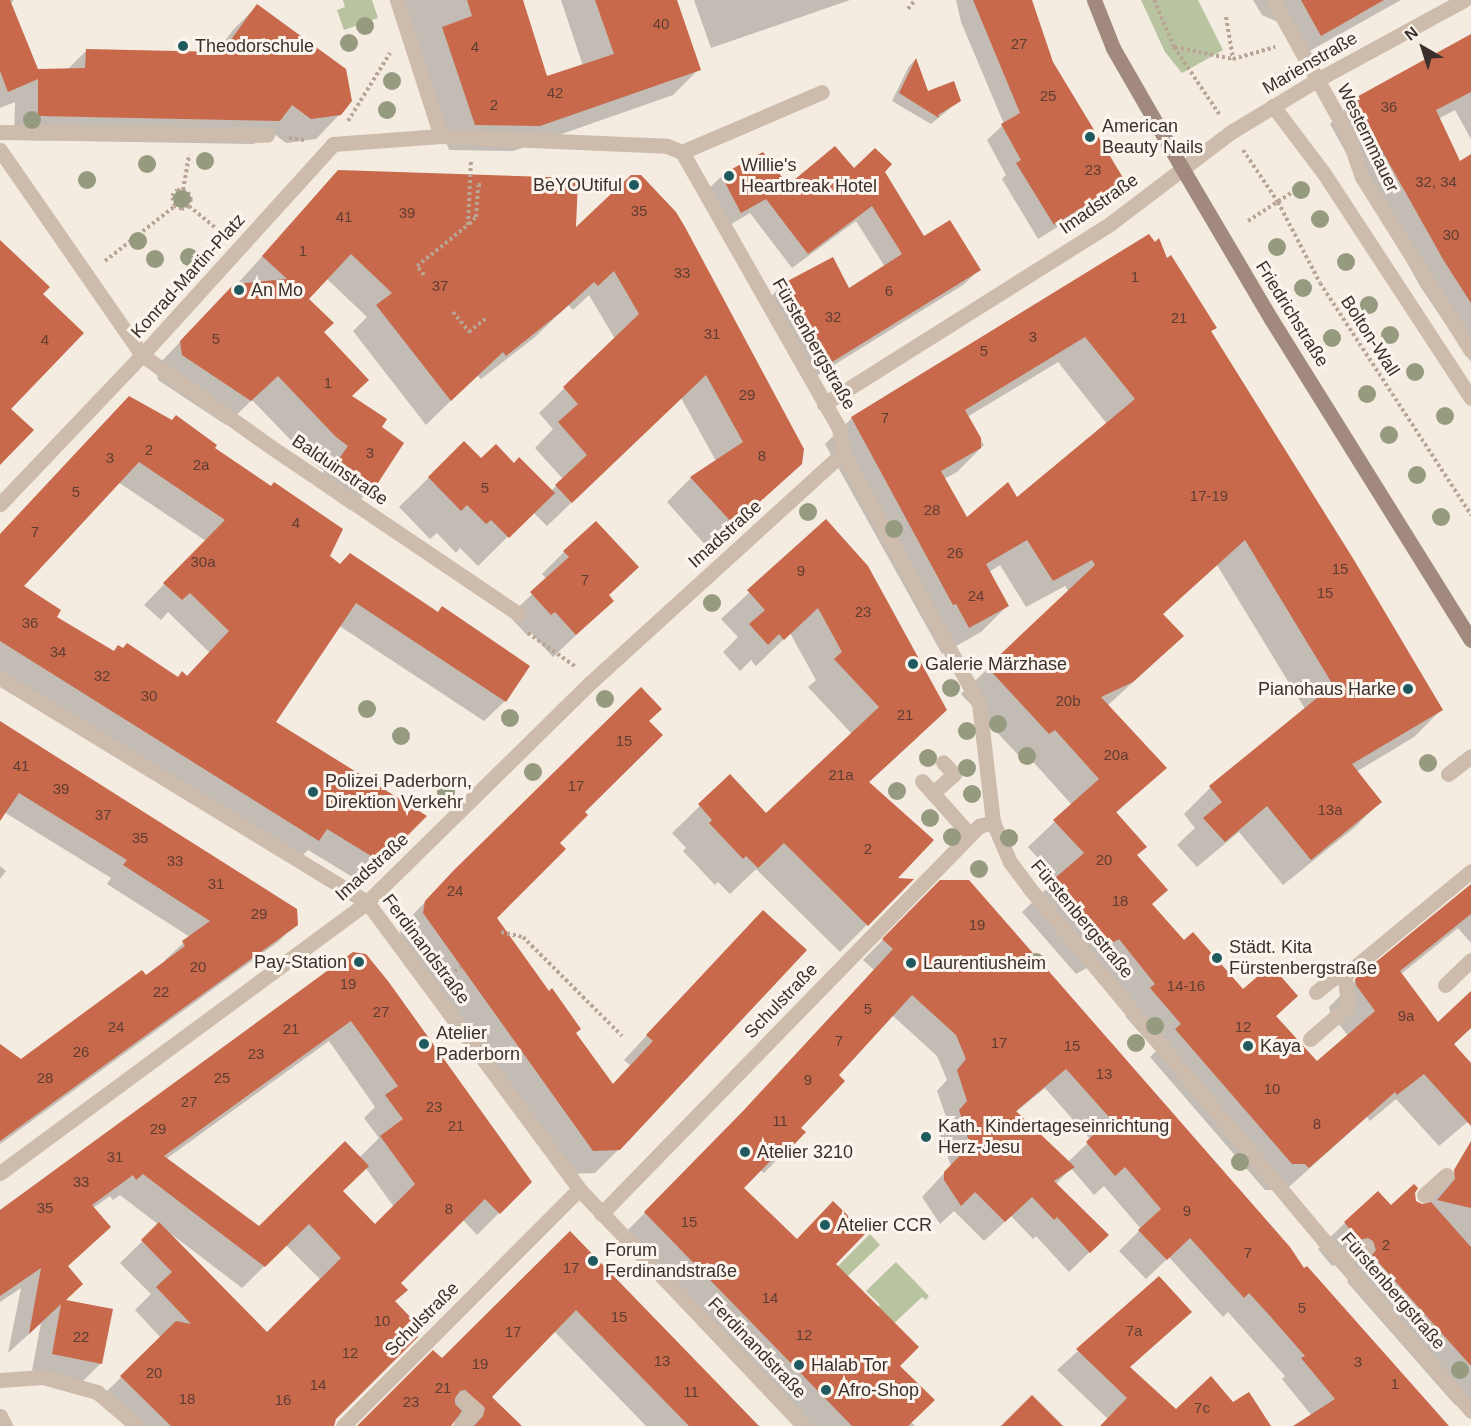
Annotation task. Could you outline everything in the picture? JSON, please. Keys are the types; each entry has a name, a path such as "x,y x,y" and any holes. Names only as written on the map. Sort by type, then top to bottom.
{"main road":[{"name":"Friedrichstraße","path":"1094,0 1113,48 1182,168 1271,319 1471,640"}],"street":[{"path":"397,0 441,136"},
{"name":"Westernmauer","path":"1273,0 1346,131 1362,177 1471,351"},
{"name":"Marienstraße","path":"1182,168 1273,106 1464,0"},
{"path":"333,144 441,136 667,146 682,152 822,92"},
{"path":"1273,106 1323,172 1471,398"},
{"path":"0,132 267,135"},
{"name":"Konrad-Martin-Platz","path":"0,150 142,355 333,144"},
{"name":"Fürstenbergstraße","path":"682,152 839,428 843,453 979,702 993,822 1010,862 1030,889 1342,1261 1471,1411"},
{"name":"Imadstraße","path":"824,404 1111,223 1182,168"},
{"path":"0,504 142,355"},
{"name":"Balduinstraße","path":"142,355 271,447 519,614"},
{"name":"Imadstraße","path":"0,1173 367,902 591,682 843,453"},
{"name":"Ferdinandstraße","path":"0,678 367,902 579,1189 804,1426"},
{"path":"1448,774 1471,756"},
{"path":"933,793 954,774 943,762"},
{"path":"922,781 970,835"},
{"name":"Schulstraße","path":"601,1214 978,826 993,822"},
{"path":"1316,992 1333,978 1346,975 1471,871"},
{"path":"1445,985 1471,960"},
{"path":"1310,1039 1348,1006 1346,975"},
{"path":"1424,1195 1446,1175"},
{"name":"Schulstraße","path":"343,1426 579,1189"},
{"path":"1342,1261 1361,1246"},
{"path":"0,1380 43,1377 97,1392 137,1426"},
{"path":"460,1426 476,1410 464,1400"},
{"path":"0,1416 5,1426"}],"path":[{"path":"906,0 908,9 915,0"},
{"path":"1154,0 1174,47 1203,91"},
{"path":"1226,17 1233,59"},
{"path":"267,135 333,144 406,27"},
{"path":"1174,47 1233,59 1295,41"},
{"path":"183,190 192,134"},
{"path":"468,225 472,137"},
{"name":"Bolton-Wall","path":"1254,167 1278,202 1320,283 1471,515"},
{"path":"1248,221 1312,179"},
{"path":"424,275 417,266 476,218 480,185 470,183"},
{"path":"175,207 172,196 177,190 188,192 191,199 189,206"},
{"path":"189,206 240,248"},
{"path":"175,207 182,209 189,206"},
{"path":"87,275 175,207"},
{"path":"453,312 469,332 484,319"},
{"path":"519,614 528,633 572,662 591,682"},
{"path":"501,932 523,937 622,1036"}],"green space":[{"path":"343,0 372,0 378,18 344,30 337,10 345,7"},
{"path":"1141,0 1198,0 1223,50 1182,73 1165,52"},
{"path":"870,1234 880,1245 831,1292 821,1283"},
{"path":"896,1262 929,1296 926,1300 922,1297 890,1327 874,1311 880,1305 866,1291"}],"building":[{"path":"0,0 10,0 38,69 85,68 86,49 222,52 257,4 346,69 352,101 341,115 311,119 292,105 280,121 38,116 38,79 8,92 0,71"},
{"path":"467,0 523,0 547,76 614,54 595,0 677,0 701,70 540,126 475,125 442,27 472,16"},
{"path":"973,0 1032,0 1053,62 1125,181 1054,225 1016,163 1021,160 1001,124 1020,113"},
{"path":"1301,0 1384,0 1321,36"},
{"path":"1471,34 1471,92 1436,110 1460,161 1471,154 1471,303 1444,261 1353,99"},
{"path":"916,58 928,91 954,81 961,101 938,115 939,118 899,93"},
{"path":"835,146 854,168 875,148 892,164 885,172 924,236 950,220 981,270 824,367 780,285 833,257 849,288 902,254 872,206 808,254 766,199 741,213 721,175 763,152 788,185"},
{"path":"338,170 578,178 576,227 631,175 641,175 676,212 685,227 804,449 802,464 734,525 690,477 743,442 706,375 572,503 555,485 587,455 558,422 578,404 563,387 639,314 614,271 598,286 594,282 506,356 503,352 451,401 376,305 392,293 351,254 309,299 334,323 324,332 369,380 352,396 387,419 382,427 404,443 376,486 338,460 348,446 336,437 278,376 251,401 182,355 180,341 234,284 287,279 262,256"},
{"path":"1149,234 1155,242 1159,238 1167,258 1171,255 1217,328 1211,331 1354,560 1443,710 1352,764 1382,802 1311,860 1267,806 1225,842 1203,818 1222,802 1209,786 1333,685 1245,540 1163,614 1184,636 1133,682 1101,697 1167,768 1116,812 1147,847 1137,855 1168,890 1152,904 1184,940 1193,932 1243,989 1271,965 1298,996 1276,1016 1317,1061 1375,1011 1356,985 1355,979 1471,884 1471,914 1400,971 1438,1022 1471,991 1471,1028 1454,1044 1471,1063 1471,1126 1424,1074 1397,1095 1395,1092 1309,1168 1305,1164 1292,1164 1175,1029 1181,1024 1150,988 1155,984 1119,939 1103,948 1059,899 1047,885 1084,853 1053,820 1099,779 1055,730 1049,734 987,667 1095,565 1092,560 1053,581 1027,540 986,564 1009,606 969,628 956,604 953,605 851,417","holes":["1085,337 1135,399 1017,497 1008,482 967,517 941,471 981,448 981,438 965,410"]},
{"path":"0,240 50,287 43,294 84,333 11,409 34,430 0,465"},
{"path":"129,396 172,420 176,415 217,445 215,448 271,486 274,482 343,529 330,556 340,564 350,553 438,612 442,606 530,666 506,702 356,603 276,722 427,816 381,862 327,829 319,841 0,641 0,534","holes":["139,462 225,520 163,583 182,600 190,593 229,631 187,676 182,671 178,677 127,643 123,648 118,645 114,651 57,617 61,610 24,586"]},
{"path":"464,441 481,458 496,444 514,463 519,457 555,493 509,538 491,520 486,524 467,505 461,511 428,477"},
{"path":"826,519 868,566 947,710 869,782 934,840 898,878 914,879 868,926 784,843 758,868 746,856 743,859 709,823 712,820 698,804 730,774 766,813 879,707 834,659 842,652 818,608 784,640 779,634 768,645 749,624 765,610 747,590"},
{"path":"596,521 639,567 609,595 614,601 576,635 555,612 551,615 530,592 569,557 563,551"},
{"path":"641,687 662,709 649,721 663,735 585,812 588,815 560,843 566,849 497,918 549,991 552,988 581,1029 576,1033 613,1084 653,1041 646,1035 763,910 807,950 620,1150 593,1151 423,913 425,901 454,870"},
{"path":"0,721 297,909 298,925 0,1141 0,1044 21,1059 142,970 146,975 185,946 182,941 210,921 123,865 127,860 19,793 0,821"},
{"path":"940,880 969,880 1290,1247 1304,1268 1307,1266 1449,1426 1293,1426 1335,1399 1301,1358 1305,1356 1270,1316 1249,1293 1244,1298 1190,1238 1167,1260 1138,1230 1161,1209 1125,1167 1115,1176 1086,1142 1110,1118 1066,1069 1016,1111 1075,1167 1054,1181 1109,1235 1090,1253 1057,1217 1054,1220 1032,1197 1005,1222 975,1192 961,1206 944,1180 944,1172 970,1145 959,1110 967,1101 957,1070 966,1059 956,1035 912,995 839,1075 845,1081 801,1128 806,1132 785,1154 781,1150 744,1188 797,1239 833,1201 866,1233 836,1264 919,1347 900,1366 935,1400 908,1426 852,1426 644,1212 743,1111 893,949 882,939"},
{"path":"353,952 366,954 388,981 532,1182 500,1214 485,1199 401,1283 408,1290 395,1301 414,1321 408,1327 418,1337 336,1419 334,1426 171,1426 120,1376 176,1321 191,1324 156,1287 172,1272 141,1240 159,1222 267,1332 341,1258 309,1224 265,1267 143,1174 136,1180 133,1175 92,1205 111,1227 68,1266 83,1284 66,1300 113,1309 102,1364 52,1354 61,1304 29,1334 41,1268 0,1296 0,1210","holes":["351,1021 398,1086 385,1095 403,1119 380,1136 415,1184 375,1224 343,1191 369,1166 345,1141 259,1226 164,1156"]},
{"path":"1471,1141 1471,1208 1437,1200 1455,1179 1454,1170"},
{"path":"1414,1184 1418,1188 1415,1193 1416,1201 1422,1204 1431,1202 1471,1247 1471,1366 1372,1255 1376,1250 1373,1241 1368,1238 1359,1240 1344,1222 1378,1191 1391,1205"},
{"path":"570,1231 759,1426 689,1426 576,1310 492,1397 522,1426 474,1426 483,1416 485,1408 465,1390 460,1391 455,1398 455,1404 462,1411 451,1426 357,1426 433,1350 442,1358"},
{"path":"1159,1276 1192,1312 1130,1367 1176,1409 1211,1376 1233,1402 1249,1392 1271,1426 1100,1426 1127,1398 1076,1349"},
{"path":"1032,1395 1063,1426 1001,1426"}],"place":[{"name":"Theodorschule","path":"183,46"},
{"name":"American Beauty Nails","path":"1090,137"},
{"name":"Willie's Heartbreak Hotel","path":"729,176"},
{"name":"BeYOUtiful","path":"634,185"},
{"name":"An Mo","path":"239,290"},
{"name":"Galerie Märzhase","path":"913,664"},
{"name":"Pianohaus Harke","path":"1408,689"},
{"name":"Polizei Paderborn, Direktion Verkehr","path":"313,792"},
{"name":"Städt. Kita Fürstenbergstraße","path":"1217,958"},
{"name":"Pay-Station","path":"359,962"},
{"name":"Laurentiusheim","path":"911,963"},
{"name":"Atelier Paderborn","path":"424,1044"},
{"name":"Kaya","path":"1248,1046"},
{"name":"Kath. Kindertageseinrichtung Herz-Jesu","path":"926,1137"},
{"name":"Atelier 3210","path":"745,1152"},
{"name":"Atelier CCR","path":"825,1225"},
{"name":"Forum Ferdinandstraße","path":"593,1261"},
{"name":"Halab Tor","path":"799,1365"},
{"name":"Afro-Shop","path":"826,1390"}]}
